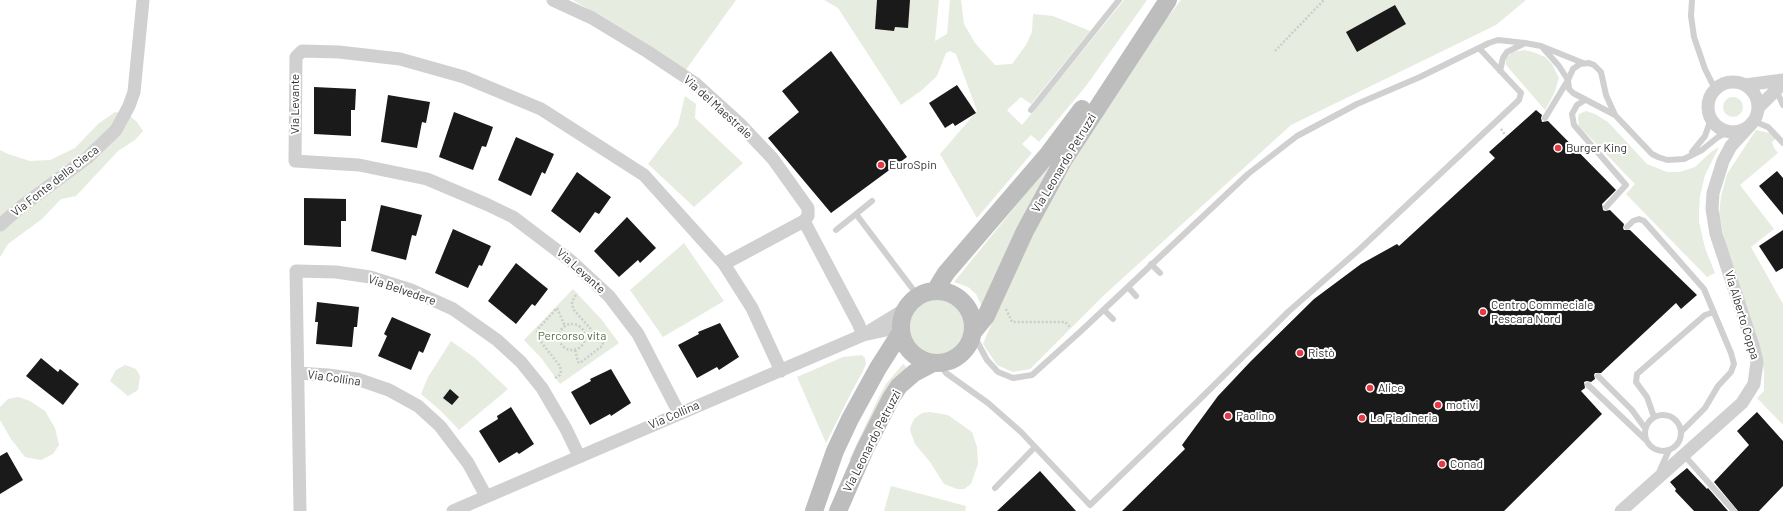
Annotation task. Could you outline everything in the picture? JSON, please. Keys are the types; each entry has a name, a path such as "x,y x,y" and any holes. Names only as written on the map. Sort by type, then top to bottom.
{"main road":[{"name":"Via Leonardo Petruzzi","path":"920,298 946,273 1024,184 1064,134 1124,48 1154,0"},
{"name":"Via Leonardo Petruzzi","path":"973,333 984,321 1025,230 1064,159 1168,0"},
{"path":"951,294 964,303 970,312 973,323 973,333 970,344 961,355 948,362 936,363 918,358 911,353 906,345 901,330 903,318 920,298 951,294"},
{"name":"Via Leonardo Petruzzi","path":"814,511 827,472 842,435 901,330"},
{"name":"Via Leonardo Petruzzi","path":"832,511 834,488 838,476 854,436 887,367 887,353"},
{"name":"Via Leonardo Petruzzi","path":"838,511 891,398 899,386 914,373 936,363"}],"street":[{"name":"Via Fonte della Cieca","path":"0,225 22,206 87,158 116,130 129,106 134,92 144,0"},
{"name":"Via del Maestrale","path":"552,0 592,18 648,52 696,84 739,124 773,159 808,208 808,216 804,221"},
{"name":"Via Levante","path":"679,413 638,334 608,296 572,261 513,217 427,179 359,165 295,161 296,57 302,51 339,52 400,59 464,77 541,109 644,175 724,264 752,308 781,371"},
{"path":"1758,108 1755,95 1745,85 1738,82 1722,84 1710,95 1708,103 1708,112 1715,125 1728,132 1741,130 1753,122 1758,108 1781,85"},
{"path":"1745,85 1781,85"},
{"name":"Via Alberto Coppa","path":"1622,511 1682,447 1701,438 1742,403 1754,384 1757,374 1757,362 1754,345 1716,234 1712,209 1713,193 1723,161 1731,146 1753,122"},
{"path":"724,264 804,221 858,323 867,334 881,341 887,353"},
{"name":"Via Belvedere","path":"300,511 296,271 336,272 370,277 411,290 453,309 496,340 521,362 542,388 566,429 579,456"},
{"name":"Via Collina","path":"453,511 679,413 867,334 920,298"},
{"name":"Via Collina","path":"867,334 901,330"},
{"name":"Via Collina","path":"298,373 357,379 389,390 418,406 440,426 468,463 486,496"}],"lane":[{"path":"1031,110 1119,0"},
{"path":"1692,0 1691,16 1694,37 1705,69 1715,89"},
{"path":"973,333 987,360 998,372 1013,378 1032,375 1104,310 1248,174 1297,136 1357,104 1420,77 1498,40 1541,46 1583,63 1594,65 1601,72 1608,100 1614,115"},
{"path":"1500,71 1503,58 1507,52 1525,43"},
{"path":"1541,46 1559,66 1568,80 1569,89 1573,93 1614,115 1652,154 1667,160 1684,159 1702,150 1718,137 1728,132"},
{"path":"1090,505 1192,408 1289,311 1361,248 1519,100 1521,93 1479,48"},
{"path":"1545,118 1568,80 1572,69 1583,63"},
{"path":"1781,85 1783,105"},
{"path":"1585,100 1577,105 1572,114 1574,125 1626,185 1606,207"},
{"path":"1684,159 1697,148 1705,136 1711,119"},
{"path":"1753,122 1768,127 1783,143"},
{"path":"836,230 872,201"},
{"path":"856,214 920,298"},
{"path":"1627,227 1633,221 1644,221 1704,289 1734,364 1731,372 1718,386 1705,408 1681,432"},
{"path":"1151,264 1160,274"},
{"path":"1128,287 1136,296"},
{"path":"1104,310 1113,318"},
{"path":"1654,417 1647,397 1636,382 1637,374 1705,315 1714,312"},
{"path":"936,363 946,373 988,403 1021,432 1090,505 1093,511"},
{"path":"1598,376 1632,410 1646,428"},
{"path":"1588,385 1650,445 1659,451 1682,447"},
{"path":"1647,441 1647,424 1654,417 1666,415 1672,417 1680,426 1682,447 1734,511"},
{"path":"995,488 1035,447"},
{"path":"1642,491 1662,468 1669,450"}],"path":[{"path":"1275,51 1324,0"},
{"path":"575,350 578,362 580,363 602,346 603,343 573,309 572,302 577,293"},
{"path":"997,293 1012,322 1065,322 1071,328"},
{"path":"555,378 560,375 560,366 541,342 537,332 538,328 557,308 565,326"},
{"path":"569,324 577,325 585,334 582,345 575,350 565,348 560,342 560,331 569,324"}],"green space":[{"path":"573,0 736,0 685,71 663,54"},
{"path":"824,0 939,0 935,41 947,34 950,0 961,0 964,24 975,43 995,65 1012,64 1026,45 1032,32 1033,14 1053,16 1090,31 1031,104 1021,97 1007,110 1022,125 1124,0 1147,0 1086,86 1039,142 1031,135 1022,144 1032,153 977,218 940,154 977,111 956,54 950,51 946,53 937,76 922,90 901,105 838,8"},
{"path":"1181,0 1526,0 1496,25 1291,125 1102,297 1030,369 1013,372 997,365 983,344 1022,250 1065,168 1163,23"},
{"path":"1524,50 1545,57 1552,64 1559,78 1554,94 1545,110 1506,65 1506,58 1513,52"},
{"path":"685,96 696,104 695,118 743,163 694,207 648,164 678,125"},
{"path":"1733,97 1740,100 1743,107 1740,114 1733,117 1726,114 1723,107 1726,100"},
{"path":"1586,111 1595,114 1608,122 1647,164 1667,172 1680,172 1695,167 1711,152 1719,147 1705,175 1700,196 1699,209 1699,222 1705,248 1715,273 1707,277 1626,194 1635,184 1579,126 1579,114"},
{"path":"115,112 130,116 137,122 143,131 135,140 118,151 76,196 61,199 42,219 8,244 0,257 0,150 30,161 50,160 75,148 98,124"},
{"path":"1756,130 1770,133 1776,138 1772,142 1778,153 1740,185 1774,229 1751,247 1783,304 1783,425 1757,398 1764,391 1764,371 1758,339 1726,246 1719,216 1721,196 1727,174"},
{"path":"1066,144 984,311 976,294 968,287 954,282"},
{"path":"684,243 724,301 663,337 630,290"},
{"name":"Percorso vita","path":"573,289 602,320 619,343 560,384 542,359 524,340"},
{"path":"938,299 949,301 958,307 964,316 966,327 964,338 958,347 949,353 938,355 927,353 918,347 912,338 910,327 912,316 918,307 927,301"},
{"path":"451,341 475,358 508,389 459,430 442,412 421,394 428,377"},
{"path":"862,355 865,358 866,364 826,443 797,377 843,357"},
{"path":"903,364 907,368 855,459 849,460 886,384"},
{"path":"125,365 136,369 140,376 138,390 128,396 110,381 116,370"},
{"path":"18,397 30,401 45,411 55,428 59,445 53,454 41,460 25,457 11,439 0,420 0,407 8,399"},
{"path":"930,412 948,415 972,432 977,447 978,464 971,484 964,489 957,489 944,484 930,462 915,444 910,430 912,423 915,418 922,413"},
{"path":"891,486 966,506 965,511 884,511"}],"building":[{"path":"877,0 910,0 908,28 895,27 894,31 875,29"},
{"path":"1395,5 1406,24 1357,52 1346,32"},
{"path":"831,51 907,157 831,213 768,138 799,112 782,91"},
{"path":"957,85 976,113 955,126 953,123 945,128 929,103"},
{"path":"314,87 356,89 355,110 351,110 351,136 314,134"},
{"path":"388,95 430,102 426,123 422,122 417,148 381,142"},
{"name":"Centro Commeciale Pescara Nord","path":"1536,110 1542,115 1542,122 1548,121 1616,190 1602,204 1603,210 1610,210 1624,224 1624,230 1630,230 1697,295 1681,309 1676,303 1601,373 1595,373 1595,379 1591,382 1584,382 1585,388 1581,391 1602,414 1504,511 1122,511 1185,449 1182,445 1218,396 1314,299 1361,264 1397,244 1399,246 1495,158 1489,152"},
{"path":"454,112 493,127 486,147 482,146 473,170 439,157"},
{"path":"516,137 554,154 545,174 542,172 531,196 498,180"},
{"path":"1777,171 1783,178 1783,215 1759,186"},
{"path":"577,172 611,197 599,214 595,212 580,233 551,211"},
{"path":"304,198 346,199 346,221 341,221 341,247 304,245"},
{"path":"381,205 422,215 416,236 412,235 406,260 371,251"},
{"path":"627,217 656,248 640,263 638,260 619,277 594,251"},
{"path":"453,229 491,246 482,266 479,265 468,288 435,273"},
{"path":"1783,230 1783,268 1776,272 1759,246"},
{"path":"516,263 548,289 535,306 532,304 516,324 488,301"},
{"path":"317,302 359,307 357,327 354,327 352,347 316,344 318,322 315,322"},
{"path":"392,317 431,334 423,353 419,351 411,370 378,356 387,336 384,334"},
{"path":"720,323 739,357 719,370 717,367 697,378 678,345 699,334 698,332"},
{"path":"41,358 58,372 60,369 79,384 63,405 26,376"},
{"path":"611,369 631,403 611,416 610,414 590,425 571,392 591,381 590,379"},
{"path":"450,389 459,397 452,405 443,398"},
{"path":"511,407 534,444 519,454 517,452 499,463 479,431 498,419 497,416"},
{"path":"1757,412 1783,441 1783,486 1759,511 1738,511 1714,482 1749,445 1737,431"},
{"path":"7,452 23,480 0,494 0,456"},
{"path":"1687,468 1707,489 1708,488 1728,511 1694,511 1675,491 1676,489 1670,482"},
{"path":"1040,471 1076,511 997,511"}],"place":[{"name":"Burger King","path":"1558,148"},
{"name":"EuroSpin","path":"881,165"},
{"name":"Centro Commeciale Pescara Nord","path":"1483,312"},
{"name":"Ristò","path":"1300,353"},
{"name":"Alice","path":"1370,388"},
{"name":"motivi","path":"1438,405"},
{"name":"Paolino","path":"1228,416"},
{"name":"La Piadineria","path":"1362,418"},
{"name":"Conad","path":"1442,464"}]}
